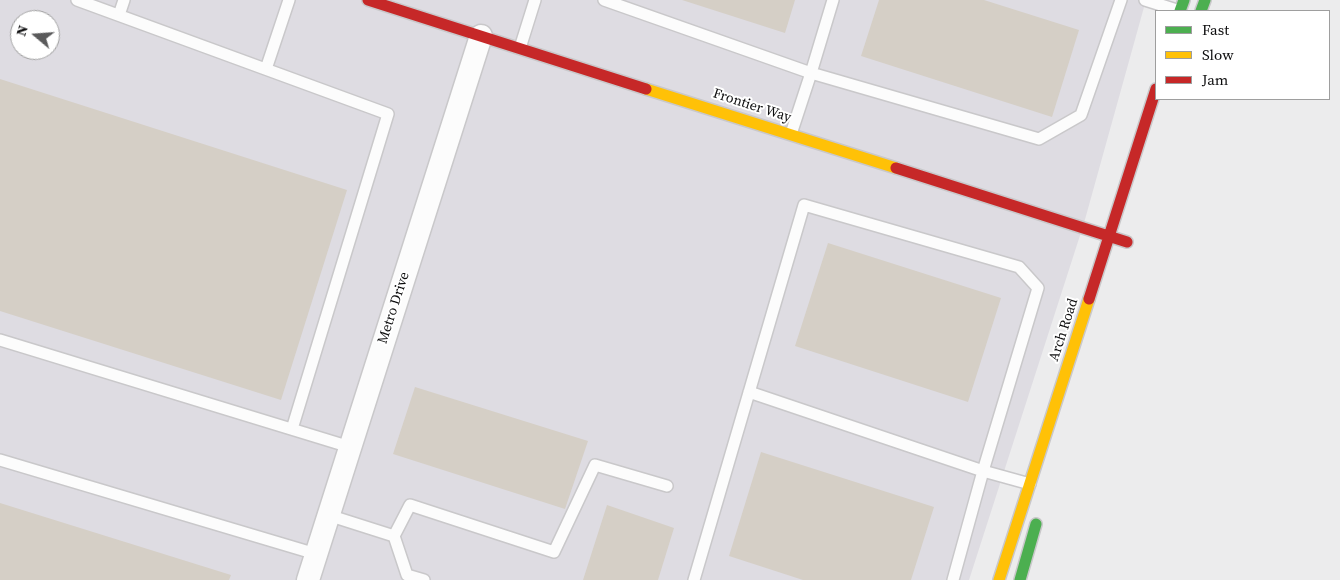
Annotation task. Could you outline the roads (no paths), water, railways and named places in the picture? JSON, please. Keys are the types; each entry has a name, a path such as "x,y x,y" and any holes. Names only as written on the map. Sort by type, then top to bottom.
{"street":[{"name":"Frontier Way","path":"368,0 1127,242"},
{"name":"Metro Drive","path":"308,580 481,36"},
{"name":"Arch Road","path":"1000,580 1111,236 1155,92"},
{"path":"1020,580 1040,509"}],"lane":[{"path":"78,0 388,114 292,429"},
{"path":"119,15 124,0"},
{"path":"266,69 289,0"},
{"path":"520,48 535,0"},
{"path":"604,0 811,73 1039,139 1081,115 1122,0"},
{"path":"791,134 833,0"},
{"path":"1145,0 1177,10"},
{"path":"694,580 804,205 1019,267 1038,288 983,470 953,580"},
{"path":"0,340 350,447"},
{"path":"749,392 1030,484"},
{"path":"0,460 316,554"},
{"path":"424,580 407,575 394,536 410,505 554,552 596,465 667,486"},
{"path":"328,514 394,536"}]}
